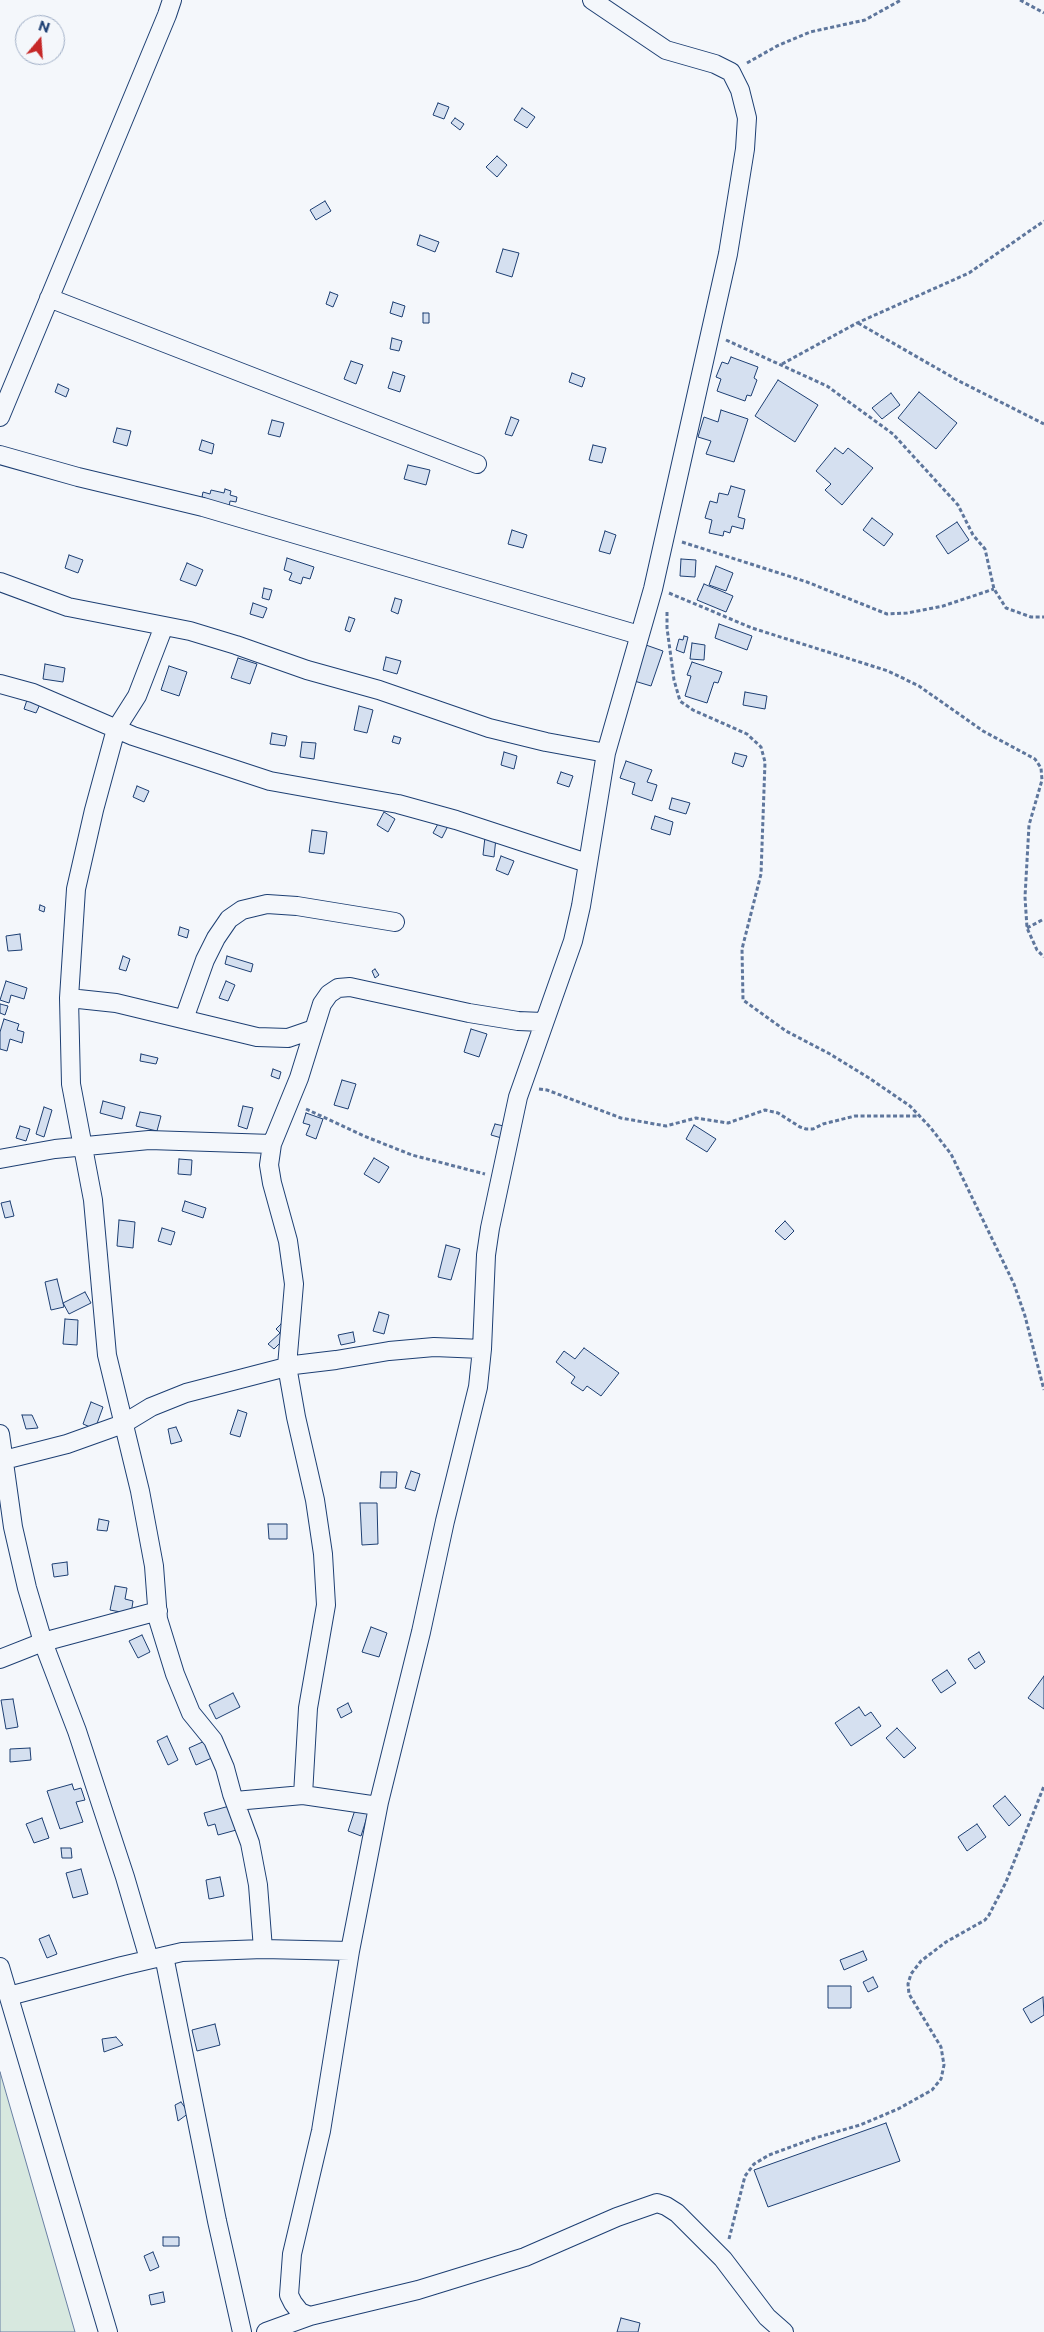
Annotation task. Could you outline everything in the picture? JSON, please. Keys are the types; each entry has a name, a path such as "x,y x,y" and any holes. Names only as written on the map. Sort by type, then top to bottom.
{"street":[{"path":"0,417 172,0"},
{"path":"310,2316 300,2312 289,2295 292,2254 321,2131 350,1951 378,1806 422,1632 445,1522 471,1423 478,1387 482,1349 486,1255 500,1179 521,1087 573,941 581,906 606,753 665,537 728,254 745,149 747,118 740,90 731,72 715,64 666,50 592,0"},
{"path":"49,298 477,464"},
{"path":"0,455 78,477 203,507 639,635"},
{"path":"0,582 68,607 164,626 236,645 307,670 379,690 489,728 546,742 606,753"},
{"path":"164,626 137,696 116,729 94,810 76,889 69,998 70,1084 93,1200 107,1354 142,1500 154,1566 158,1611 175,1674 191,1713 213,1740 225,1768 250,1843 258,1884 263,1949"},
{"path":"0,684 33,693 116,729 270,781 398,804 456,820 587,863"},
{"path":"184,1019 205,960 216,938 229,919 242,910 267,904 297,906 395,922"},
{"path":"303,1795 308,1708 326,1605 323,1554 315,1500 296,1417 287,1366 294,1307 294,1284 288,1241 269,1165 272,1144 299,1078 322,1004 329,994 338,988 350,987 469,1013 518,1021 543,1022"},
{"path":"69,998 116,1003 257,1037 288,1038 314,1029"},
{"path":"0,1160 81,1146 150,1140 272,1144"},
{"path":"2,1460 67,1444 123,1424 151,1407 186,1393 287,1366 389,1351 434,1347 482,1349"},
{"path":"0,1434 2,1460 13,1527 27,1588 125,1877 156,1958 242,2332"},
{"path":"0,1659 44,1642 158,1611"},
{"path":"235,1801 303,1795 378,1806"},
{"path":"9,1996 182,1952 263,1949 350,1951"},
{"path":"0,1967 108,2332"},
{"path":"266,2332 310,2316 418,2290 525,2257 652,2203 666,2206 677,2213 723,2259 767,2316 784,2332"}],"path":[{"path":"731,72 777,46 802,36 865,20 901,0"},
{"path":"1020,0 1044,13"},
{"path":"782,364 857,323 969,273 1044,222"},
{"path":"857,323 960,381 1044,424"},
{"path":"710,332 827,386 893,434 958,505 973,535 985,549 994,588 1006,608 1031,617 1044,617"},
{"path":"665,537 807,582 887,614 907,613 943,606 994,588"},
{"path":"667,602 667,593 752,628 888,671 919,686 983,731 1036,759 1041,768 1042,780 1029,825 1025,897 1027,928 1037,950 1044,958"},
{"path":"667,610 667,628 674,680 680,701 692,710 747,734 761,747 765,762 761,874 742,949 744,1000 786,1031 830,1054 910,1106 951,1154 1014,1284 1025,1316 1044,1390"},
{"path":"1027,928 1044,919"},
{"path":"521,1087 547,1090 620,1118 666,1126 696,1118 728,1123 765,1110 778,1113 806,1129 813,1129 855,1116 919,1116"},
{"path":"289,1101 364,1136 412,1155 500,1179"},
{"path":"723,2259 745,2176 754,2164 769,2155 815,2138 860,2125 898,2109 932,2090 941,2079 944,2065 941,2047 909,1994 908,1984 911,1974 921,1961 946,1942 985,1920 989,1915 1006,1882 1044,1786"}],"shaded area":[{"path":"0,2072 75,2332 0,2332"}],"building":[{"path":"438,103 449,107 444,119 433,115"},
{"path":"522,108 535,117 527,128 514,120"},
{"path":"455,118 464,124 460,130 451,123"},
{"path":"497,156 507,165 497,177 486,167"},
{"path":"325,201 331,211 316,220 310,210"},
{"path":"420,235 439,242 435,252 417,245"},
{"path":"503,249 519,253 512,277 496,272"},
{"path":"330,292 338,295 333,307 326,304"},
{"path":"393,302 405,306 402,317 390,313"},
{"path":"423,313 429,313 429,323 423,323"},
{"path":"392,338 402,341 399,351 390,349"},
{"path":"731,357 758,367 754,378 757,380 751,396 747,395 745,401 717,391 721,379 716,377 722,362 728,364"},
{"path":"351,361 363,365 356,384 344,379"},
{"path":"393,372 405,376 400,392 388,388"},
{"path":"572,373 585,378 582,387 569,382"},
{"path":"778,380 818,405 795,442 755,416"},
{"path":"58,384 69,389 66,397 55,392"},
{"path":"919,392 957,423 936,449 898,418"},
{"path":"891,393 900,405 882,419 872,408"},
{"path":"721,410 748,419 734,462 706,454 711,441 698,437 704,417 718,422"},
{"path":"511,417 519,420 512,436 505,434"},
{"path":"272,420 284,423 280,437 268,434"},
{"path":"117,428 131,431 127,446 113,442"},
{"path":"202,440 214,444 212,454 199,450"},
{"path":"593,445 606,448 602,463 589,460"},
{"path":"835,448 843,454 848,448 873,468 842,505 825,490 831,484 816,471"},
{"path":"408,465 430,470 426,485 404,479"},
{"path":"731,486 745,490 738,517 745,519 743,529 732,526 730,533 724,531 723,536 709,533 712,520 705,518 710,501 717,503 719,493 728,495"},
{"path":"225,489 231,491 230,495 237,497 236,502 230,501 229,507 204,503 203,492 210,494 211,490 224,493"},
{"path":"872,518 893,534 884,546 863,530"},
{"path":"957,522 969,540 948,554 936,536"},
{"path":"512,530 527,535 523,548 508,544"},
{"path":"605,531 616,535 610,554 599,551"},
{"path":"69,555 83,560 78,573 65,568"},
{"path":"287,558 314,567 310,579 303,577 301,584 289,580 292,573 284,570"},
{"path":"681,559 696,560 695,577 680,576"},
{"path":"187,563 203,570 196,586 180,580"},
{"path":"716,566 733,573 726,591 709,585"},
{"path":"704,584 733,596 726,612 697,600"},
{"path":"264,588 272,590 269,600 262,598"},
{"path":"395,598 402,600 398,614 391,611"},
{"path":"253,603 267,608 263,618 250,614"},
{"path":"349,617 355,619 350,632 345,630"},
{"path":"719,624 752,636 747,650 715,638"},
{"path":"684,636 688,637 684,653 676,650 679,639 683,640"},
{"path":"692,643 705,645 704,660 690,659"},
{"path":"643,644 663,651 651,686 631,680"},
{"path":"386,657 401,661 397,674 383,670"},
{"path":"238,658 257,664 250,684 231,678"},
{"path":"692,662 722,672 718,683 714,682 707,703 685,696 691,676 687,675"},
{"path":"45,664 65,668 63,682 43,679"},
{"path":"169,666 187,672 179,696 161,690"},
{"path":"745,692 767,696 765,709 743,705"},
{"path":"28,697 41,702 36,713 24,709"},
{"path":"359,706 373,710 367,733 354,730"},
{"path":"272,733 287,736 285,746 270,744"},
{"path":"394,736 401,738 399,744 392,742"},
{"path":"302,742 316,743 314,759 300,757"},
{"path":"504,752 517,756 514,769 501,765"},
{"path":"735,753 747,756 743,767 732,763"},
{"path":"626,761 652,770 647,782 657,785 652,801 632,794 635,783 620,778"},
{"path":"561,772 573,776 569,787 557,783"},
{"path":"137,786 149,791 144,802 133,797"},
{"path":"672,798 690,803 686,814 669,809"},
{"path":"384,812 395,819 388,832 377,825"},
{"path":"655,816 673,822 670,835 651,829"},
{"path":"439,822 448,826 442,838 433,833"},
{"path":"312,830 327,832 324,854 309,852"},
{"path":"485,837 496,838 494,857 483,855"},
{"path":"501,856 514,861 508,875 496,870"},
{"path":"40,905 45,907 44,912 39,910"},
{"path":"180,927 189,930 187,938 178,935"},
{"path":"20,934 22,950 8,951 6,936"},
{"path":"123,956 130,959 126,971 119,969"},
{"path":"227,956 253,964 251,972 225,964"},
{"path":"375,969 379,975 375,978 372,971"},
{"path":"6,981 27,988 24,999 11,995 9,1003 0,1000"},
{"path":"226,981 235,985 228,1001 219,998"},
{"path":"0,1004 8,1006 5,1015 0,1013"},
{"path":"4,1019 19,1024 17,1030 24,1032 22,1043 10,1039 7,1051 0,1049 0,1032"},
{"path":"471,1029 487,1034 479,1057 464,1052"},
{"path":"141,1054 158,1058 156,1064 140,1061"},
{"path":"273,1069 281,1072 279,1079 271,1076"},
{"path":"342,1080 356,1084 348,1109 334,1105"},
{"path":"103,1101 125,1107 122,1119 100,1113"},
{"path":"243,1106 253,1108 247,1129 238,1126"},
{"path":"44,1107 52,1110 44,1137 36,1134"},
{"path":"140,1112 161,1116 157,1131 136,1126"},
{"path":"306,1113 323,1119 316,1139 306,1135 310,1125 303,1123"},
{"path":"495,1124 508,1127 505,1139 491,1135"},
{"path":"694,1125 716,1139 707,1152 686,1139"},
{"path":"20,1126 30,1129 26,1141 16,1138"},
{"path":"374,1158 389,1167 379,1183 364,1174"},
{"path":"179,1159 192,1160 191,1175 178,1174"},
{"path":"10,1201 14,1216 5,1218 1,1203"},
{"path":"185,1201 206,1208 203,1218 182,1211"},
{"path":"119,1220 135,1222 133,1248 117,1246"},
{"path":"785,1221 794,1231 785,1240 775,1231"},
{"path":"162,1228 175,1232 171,1245 158,1241"},
{"path":"446,1245 460,1249 451,1280 438,1277"},
{"path":"57,1279 64,1307 51,1310 45,1282"},
{"path":"85,1292 91,1303 69,1314 63,1303"},
{"path":"379,1312 389,1315 384,1334 373,1331"},
{"path":"65,1319 78,1320 77,1345 63,1344"},
{"path":"281,1324 290,1333 274,1349 268,1344 280,1333 276,1329"},
{"path":"353,1332 355,1342 341,1345 338,1335"},
{"path":"584,1348 619,1373 601,1396 587,1386 583,1391 571,1383 575,1377 556,1362 564,1351 575,1359"},
{"path":"91,1402 103,1407 95,1429 83,1424"},
{"path":"238,1410 247,1413 240,1437 230,1434"},
{"path":"22,1415 32,1415 38,1428 26,1429"},
{"path":"176,1427 182,1441 171,1444 168,1429"},
{"path":"411,1471 420,1474 415,1491 405,1488"},
{"path":"381,1472 397,1472 396,1488 380,1488"},
{"path":"360,1503 377,1503 378,1544 362,1545"},
{"path":"99,1519 109,1521 107,1531 97,1530"},
{"path":"268,1524 287,1524 287,1539 269,1539"},
{"path":"67,1562 68,1575 54,1577 52,1564"},
{"path":"115,1586 127,1588 125,1599 133,1601 131,1614 110,1610"},
{"path":"371,1627 387,1633 379,1657 362,1652"},
{"path":"142,1635 150,1652 138,1658 129,1641"},
{"path":"979,1652 985,1662 975,1669 968,1659"},
{"path":"947,1670 956,1683 941,1693 932,1680"},
{"path":"1044,1676 1044,1709 1028,1698"},
{"path":"233,1693 240,1707 216,1719 209,1705"},
{"path":"13,1699 18,1727 6,1729 1,1700"},
{"path":"348,1703 352,1712 341,1718 337,1709"},
{"path":"859,1707 865,1716 871,1712 881,1726 851,1746 835,1723"},
{"path":"897,1728 916,1748 904,1758 886,1738"},
{"path":"167,1736 178,1760 168,1765 157,1741"},
{"path":"207,1740 214,1757 196,1765 189,1748"},
{"path":"30,1748 31,1760 10,1762 10,1749"},
{"path":"72,1784 74,1790 81,1788 85,1800 76,1802 83,1822 60,1829 47,1791"},
{"path":"1005,1796 1021,1815 1009,1826 993,1806"},
{"path":"233,1805 240,1829 218,1835 215,1824 208,1826 204,1813"},
{"path":"355,1810 368,1814 361,1836 348,1831"},
{"path":"42,1818 49,1838 34,1843 26,1824"},
{"path":"977,1824 986,1837 967,1851 958,1837"},
{"path":"61,1848 71,1848 72,1858 62,1858"},
{"path":"81,1869 88,1894 73,1898 66,1873"},
{"path":"220,1877 224,1896 209,1899 206,1880"},
{"path":"49,1935 57,1954 47,1958 39,1939"},
{"path":"863,1951 867,1960 844,1970 840,1960"},
{"path":"873,1977 878,1987 868,1992 863,1982"},
{"path":"828,1986 851,1986 851,2008 828,2008"},
{"path":"1043,1997 1044,2015 1031,2023 1023,2009"},
{"path":"215,2024 220,2045 197,2051 192,2030"},
{"path":"116,2037 123,2045 104,2052 102,2039"},
{"path":"181,2102 189,2113 178,2121 175,2105"},
{"path":"886,2123 900,2161 768,2207 754,2170"},
{"path":"163,2237 179,2237 179,2246 163,2246"},
{"path":"153,2252 159,2267 150,2271 144,2256"},
{"path":"163,2292 165,2302 151,2305 149,2295"},
{"path":"621,2318 640,2323 638,2332 617,2332"}]}
